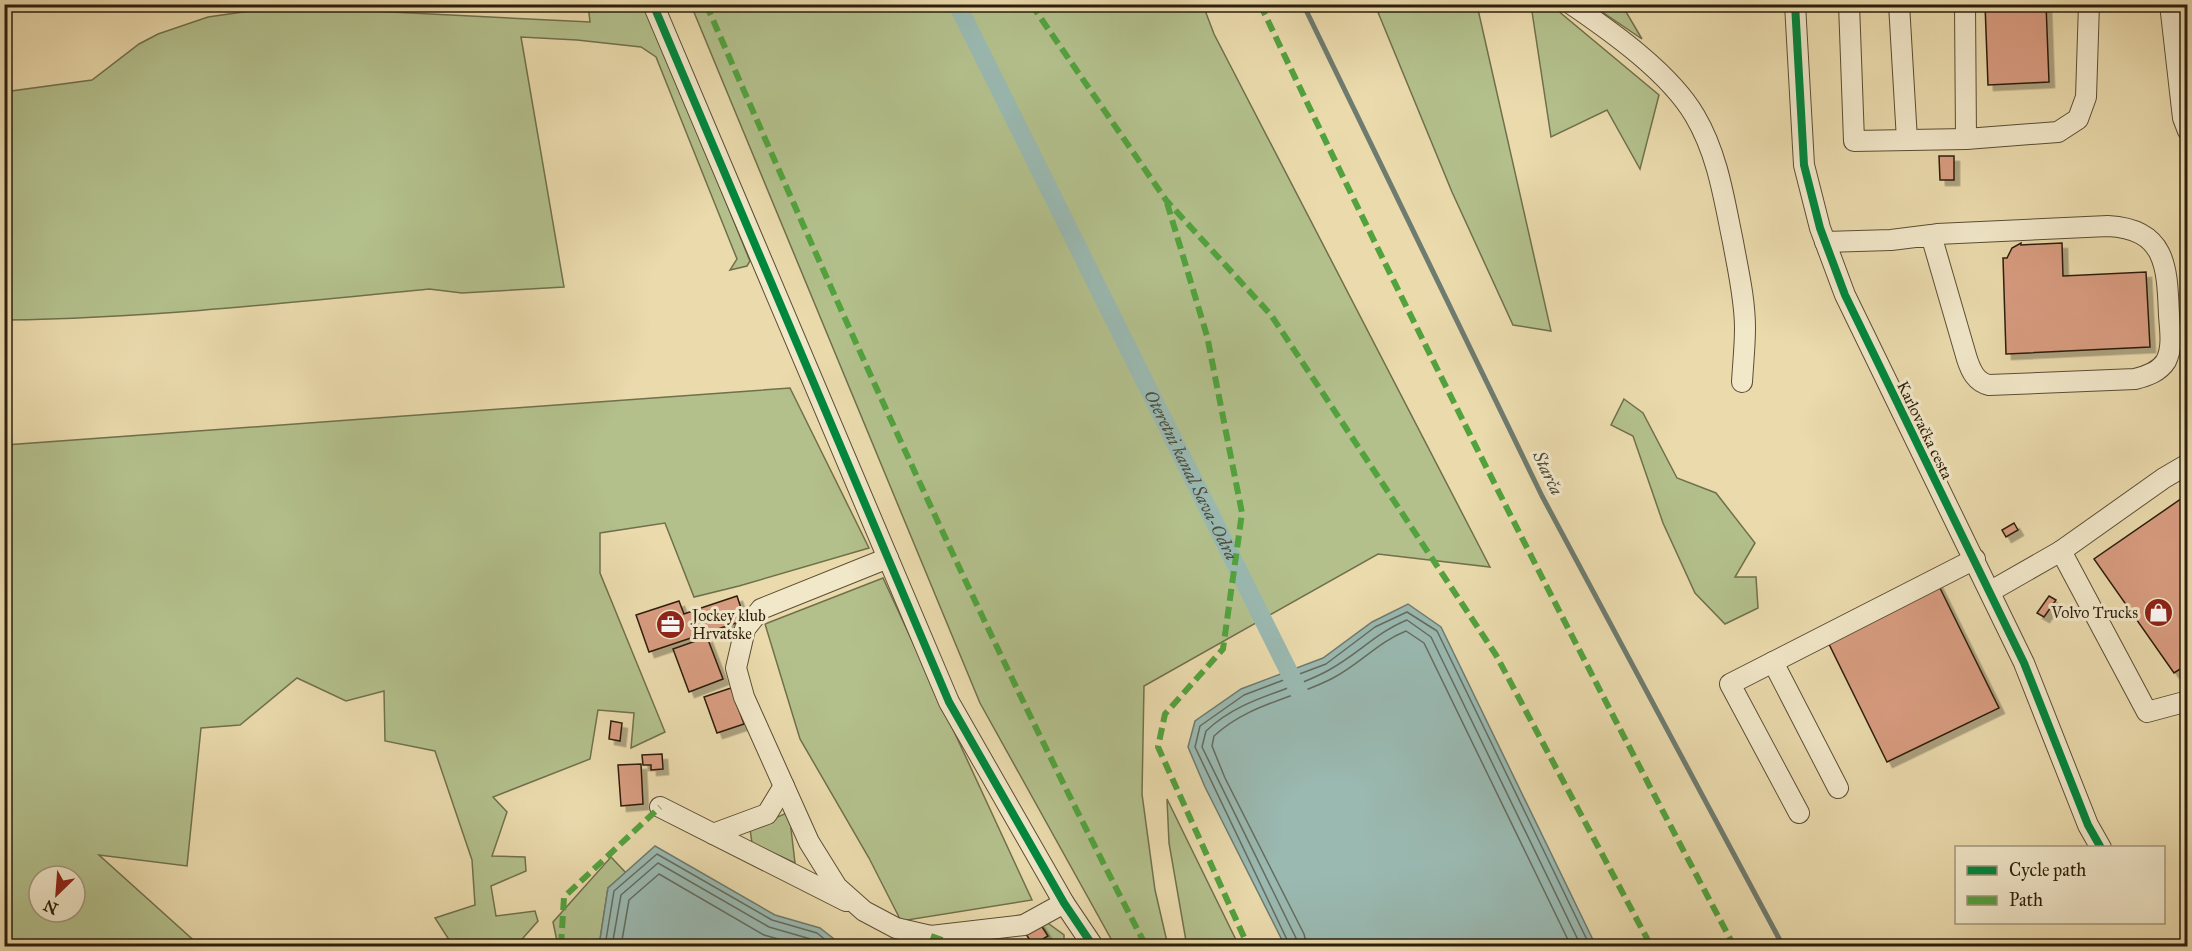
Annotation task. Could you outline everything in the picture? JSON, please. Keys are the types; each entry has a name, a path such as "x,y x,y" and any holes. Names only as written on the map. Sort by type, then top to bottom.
{"street":[{"path":"653,4 949,702 1064,903 1093,946"},
{"path":"1571,4 1598,23 1662,77 1695,116 1719,172 1742,290 1745,326 1742,382"},
{"name":"Karlovačka cesta","path":"1795,4 1804,165 1825,242 1850,305 2024,663 2088,825 2100,846"},
{"path":"1849,4 1854,141 1966,139 2058,132 2078,119 2086,97 2089,4"},
{"path":"1899,4 1907,140"},
{"path":"1965,4 1966,139"},
{"path":"2170,4 2183,118 2187,131"},
{"path":"1825,242 1891,240 1931,235 2108,226 2128,229 2146,237 2160,252 2167,268 2171,344 2165,362 2153,373 2135,378 1989,385 1981,383 1973,374 1967,360 1931,235"},
{"path":"1991,591 2061,551 2187,464"},
{"path":"2061,551 2147,712 2187,701"},
{"path":"864,911 837,887 809,842 744,697 736,668 745,629 761,609 888,558"},
{"path":"1799,813 1730,684 1975,559"},
{"path":"1773,662 1838,788"},
{"path":"713,834 767,814 784,786"},
{"path":"660,807 896,928 931,936 1024,925 1064,903"}],"green space":[{"path":"588,5 646,5 750,261 747,266 730,270 737,259 656,57 641,47 521,37 564,287 462,293 429,289 164,313 5,320 4,92 92,80 139,44 158,34 208,17 250,11 371,11 590,22"},
{"path":"691,5 1203,5 1214,34 1490,567 1378,554 1144,686 1142,794 1155,890 1168,946 1115,946 980,703"},
{"path":"1375,5 1477,5 1551,331 1513,325 1452,192"},
{"path":"1531,5 1551,5 1659,95 1640,169 1607,110 1551,137"},
{"path":"1592,5 1622,5 1642,39"},
{"path":"790,388 869,548 694,597 665,523 600,533 600,573 665,732 631,748 634,713 598,710 590,759 493,797 507,812 492,856 525,857 526,871 491,886 496,916 535,911 538,921 516,946 453,946 435,918 475,905 472,860 435,751 385,741 384,691 346,701 297,678 240,725 201,728 187,866 99,855 200,946 5,946 5,445"},
{"path":"1624,399 1643,413 1677,478 1716,493 1755,543 1735,577 1756,577 1758,608 1725,624 1695,593 1663,523 1633,436 1611,425"},
{"path":"883,578 1032,900 901,921 869,858 800,739 765,624"},
{"path":"1167,799 1239,946 1189,946 1186,941 1169,843"},
{"path":"789,812 795,863 752,843 750,829"},
{"path":"611,857 626,873 608,888 599,946 558,946 553,922"},
{"path":"1041,918 1064,935 1064,946 1046,946 1029,933"}],"water":[{"path":"1408,604 1441,627 1596,946 1285,946 1205,787 1188,747 1195,721 1241,689 1323,658 1372,622"},
{"path":"655,846 775,915 820,928 843,946 599,946 608,888"}],"building":[{"path":"1985,4 2046,4 2049,82 1988,85"},
{"path":"2188,19 2188,97 2179,20"},
{"path":"1939,156 1954,156 1954,180 1940,180"},
{"path":"2021,243 2021,245 2062,243 2063,276 2146,272 2150,347 2006,354 2003,258 2007,258 2012,248"},
{"path":"2185,305 2188,305 2188,342 2187,342"},
{"name":"Volvo Trucks","path":"2188,494 2188,664 2174,673 2094,559"},
{"path":"2014,523 2018,530 2006,537 2002,530"},
{"path":"1937,582 1999,708 1887,762 1825,636"},
{"path":"737,596 745,620 706,633 698,609"},
{"path":"2049,596 2056,600 2044,617 2037,613"},
{"name":"Jockey klub Hrvatske","path":"679,601 684,614 698,609 706,633 649,652 636,615"},
{"path":"707,637 723,679 689,692 673,649"},
{"path":"731,688 744,724 717,733 704,697"},
{"path":"611,721 622,723 620,741 609,739"},
{"path":"662,754 663,769 651,770 651,765 643,765 642,755"},
{"path":"641,764 643,804 621,806 618,765"},
{"path":"1039,922 1048,936 1033,945 1024,931"}],"waterway":[{"name":"Oteretni kanal Sava-Odra","path":"957,4 1299,692"},
{"name":"Starča","path":"1303,4 1542,496 1783,946"}],"marked path":[{"path":"706,4 864,361 973,597 1146,946"},
{"path":"1031,4 1166,200 1271,315 1496,655 1651,946"},
{"path":"1260,4 1492,478 1734,946"},
{"path":"1167,203 1207,336 1242,513 1223,649 1165,714 1158,747 1248,946"},
{"path":"561,946 564,897 660,807"},
{"path":"931,936 958,946"},
{"path":"4,944 27,946"}],"cycle path":[{"path":"653,4 949,702 1064,903 1093,946"},
{"path":"1795,4 1804,165 1820,228 1845,295 2024,663 2088,825 2100,846"}],"place":[{"name":"Volvo Trucks","path":"2159,612"},
{"name":"Jockey klub Hrvatske","path":"671,624"}]}
